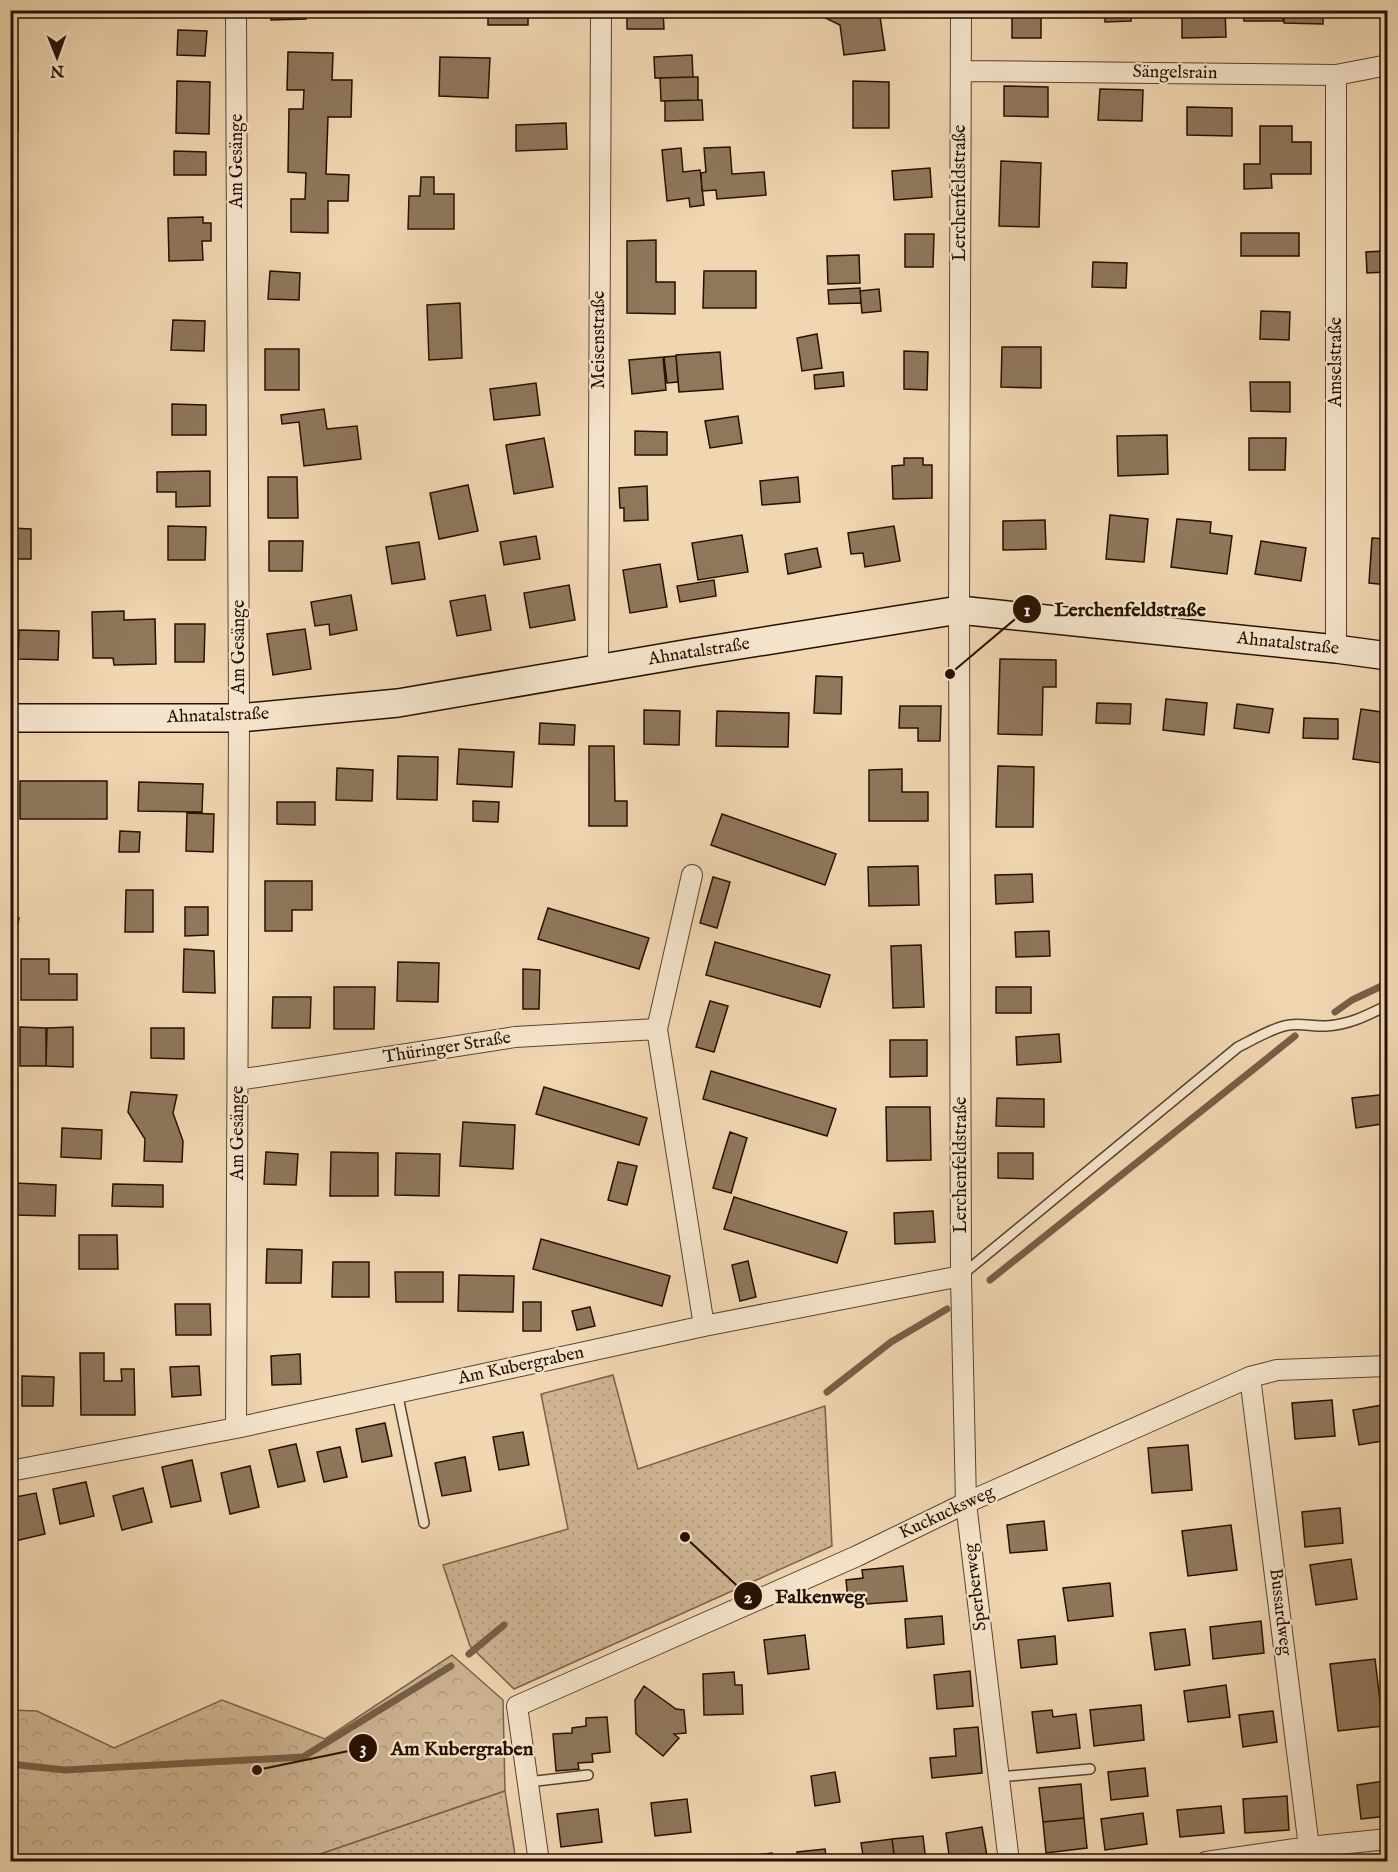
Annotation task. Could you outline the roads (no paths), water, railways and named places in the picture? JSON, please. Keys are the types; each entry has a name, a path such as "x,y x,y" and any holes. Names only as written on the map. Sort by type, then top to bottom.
{"street":[{"name":"Am Gesänge","path":"236,10 239,718 236,1428"},
{"name":"Meisenstraße","path":"598,669 601,10"},
{"name":"Lerchenfeldstraße","path":"961,10 959,610 961,1276"},
{"name":"Sängelsrain","path":"961,71 1336,75 1388,65"},
{"name":"Amselstraße","path":"1336,75 1336,649"},
{"name":"Ahnatalstraße","path":"10,718 239,718 398,703 959,610 1388,656"},
{"path":"692,875 657,1029 704,1326"},
{"name":"Thüringer Straße","path":"238,1080 515,1037 657,1029"},
{"name":"Am Kubergraben","path":"10,1471 236,1428 704,1326 961,1276"},
{"name":"Sperberweg","path":"961,1276 966,1503 1009,1862"},
{"name":"Kuckucksweg","path":"528,1782 517,1706 857,1556 966,1503 1250,1377 1277,1370 1388,1366"},
{"name":"Bussardweg","path":"1250,1377 1309,1847"},
{"path":"528,1782 539,1862"},
{"path":"1206,1862 1309,1847 1388,1839"}],"lane":[{"path":"961,1276 1238,1047 1284,1026 1304,1024 1324,1027 1340,1024 1362,1018 1388,1005"},
{"path":"397,1392 424,1523"},
{"path":"999,1777 1090,1769"},
{"path":"528,1782 588,1775"}],"waterway":[{"path":"1335,1012 1352,1000 1388,983"},
{"path":"990,1280 1295,1036"},
{"path":"827,1392 891,1342 947,1309"},
{"path":"469,1654 504,1625"},
{"path":"10,1764 65,1770 303,1757 451,1666"}],"place":[{"name":"Lerchenfeldstraße","path":"950,674"},
{"name":"Falkenweg","path":"685,1537"},
{"name":"Am Kubergraben","path":"257,1770"}]}
